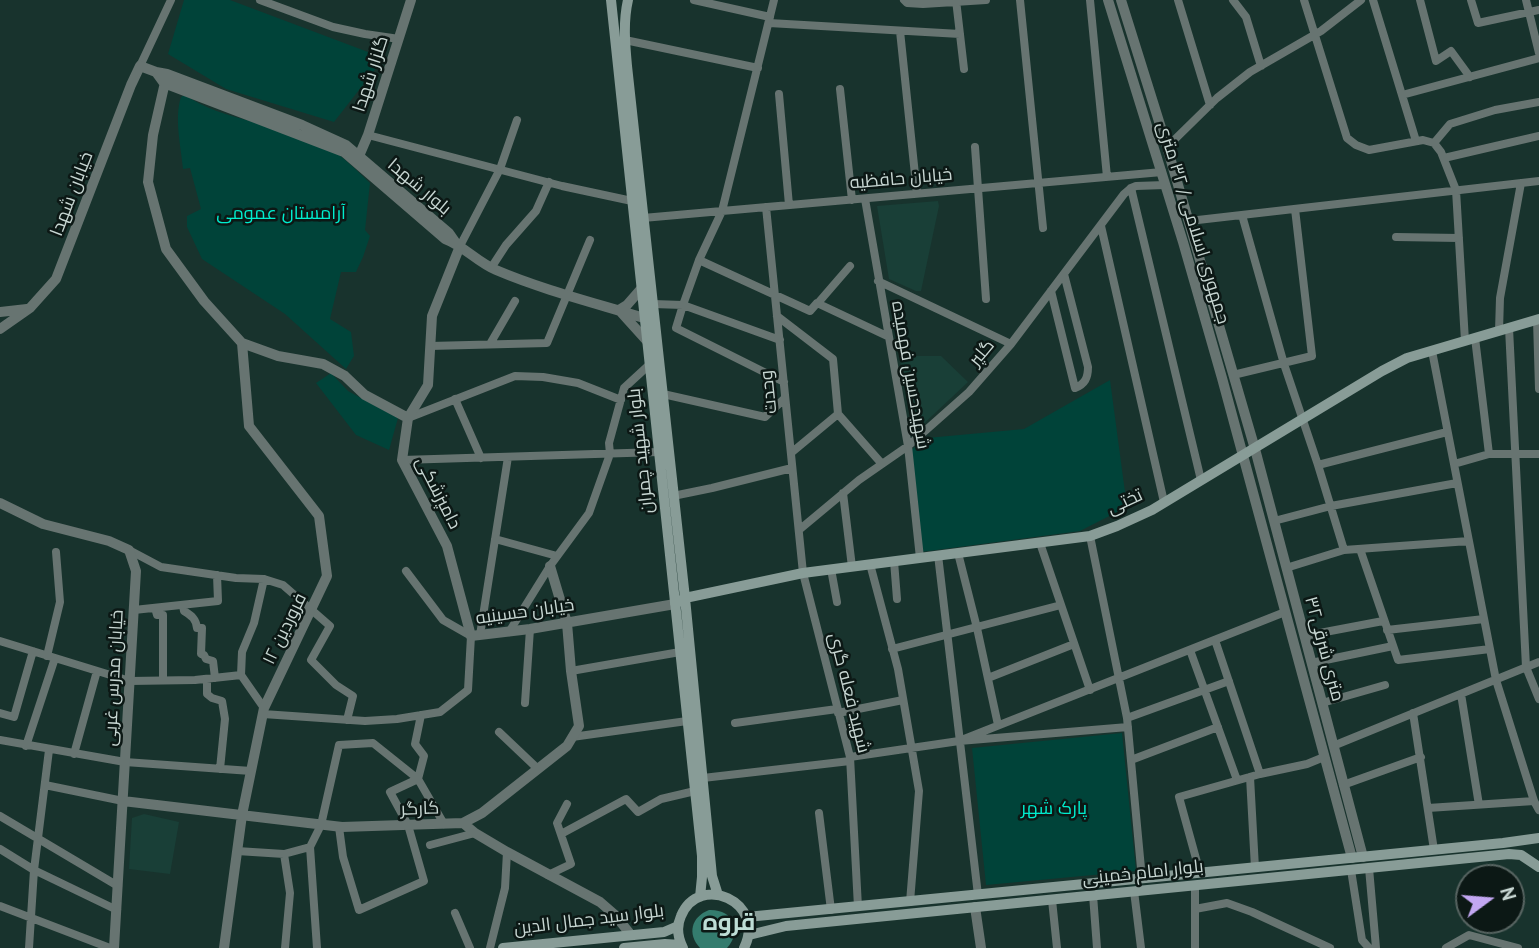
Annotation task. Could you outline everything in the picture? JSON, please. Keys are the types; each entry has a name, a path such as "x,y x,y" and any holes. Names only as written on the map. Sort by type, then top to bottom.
{"main road":[{"name":"بلوار شهید چمران","path":"611,0 649,365 673,496 680,601 680,652 702,856 700,897"},
{"name":"بلوار شهید چمران","path":"628,0 625,10 625,40 663,394 664,452 712,876 718,895"},
{"name":"تختی","path":"680,601 803,573 1090,536 1117,526 1164,502 1382,370 1407,358 1538,319"},
{"name":"بلوار امام خمینی","path":"747,917 831,910 844,914 859,907 1255,868 1355,862 1369,868 1537,836"},
{"name":"بلوار امام خمینی","path":"749,935 844,914 975,907 1195,885 1434,850 1453,854 1521,855 1539,867"},
{"path":"682,946 678,926 687,906 700,897 718,895 738,905 747,917 749,935 744,948"},
{"name":"بلوار سید جمال الدین","path":"503,948 664,932 678,926"},
{"name":"بلوار سید جمال الدین","path":"624,948 665,944 682,946"}],"street":[{"path":"171,0 140,66 162,76 148,182 166,250 204,301 242,343 278,356 323,364 345,376 365,395 408,418 515,376 578,383 621,400"},
{"path":"260,0 333,27 399,38"},
{"name":"گلزار شهدا","path":"359,156 411,0"},
{"path":"694,0 769,20 960,34"},
{"path":"774,0 722,211 699,260 676,328 784,382"},
{"path":"904,0 907,3 923,4 986,0"},
{"path":"1020,0 1043,228"},
{"path":"1090,0 1107,177"},
{"name":"جمهوری اسلامی / ۳۲ متری","path":"1108,0 1165,185 1189,240 1255,449"},
{"name":"جمهوری اسلامی / ۳۲ متری","path":"1121,0 1189,221 1189,240 1243,456"},
{"path":"1178,0 1210,105"},
{"path":"1233,0 1246,17 1261,66"},
{"path":"1304,0 1347,138 1370,150 1423,140 1434,143 1444,158 1456,190 1470,340 1489,454"},
{"path":"1167,147 1210,105 1250,72 1315,34 1361,0"},
{"path":"1373,0 1416,141"},
{"path":"1420,0 1436,61 1451,51 1470,76"},
{"path":"1471,0 1478,23 1534,11"},
{"path":"1402,95 1539,55 1534,11 1527,0"},
{"path":"956,1 964,69"},
{"path":"901,31 917,194"},
{"path":"625,40 758,68"},
{"name":"خیابان شهدا","path":"0,329 30,308 56,279 140,66"},
{"name":"بلوار شهدا","path":"162,76 302,125 346,145 449,233 458,244"},
{"name":"بلوار شهدا","path":"162,76 344,152 445,239 458,244"},
{"path":"840,89 852,200"},
{"path":"779,94 789,205"},
{"path":"1434,143 1450,124 1495,110 1539,102"},
{"path":"517,120 499,169 458,244 491,268 523,281 644,318"},
{"path":"368,135 632,201"},
{"path":"1444,158 1539,136"},
{"path":"975,147 986,299"},
{"name":"خیابان حافظیه","path":"643,218 1162,172"},
{"path":"1189,221 1539,181"},
{"path":"491,268 506,245 536,211 549,182"},
{"path":"1521,183 1500,298 1515,454 1526,667 1539,699"},
{"path":"1165,185 1131,188 1201,480"},
{"name":"گلپر","path":"799,530 908,446 969,392 1011,344 1131,188"},
{"name":"شهیدحسین فهمیده","path":"864,198 908,446 920,558"},
{"name":"وحدت","path":"766,207 803,573"},
{"path":"1233,375 1312,356 1295,209"},
{"path":"1242,215 1283,364 1344,550"},
{"path":"1101,226 1164,502"},
{"path":"1396,237 1459,238"},
{"path":"430,346 547,342 590,240"},
{"name":"دامپزشکی","path":"458,244 432,316 428,384 408,418 402,460 447,546 476,636"},
{"path":"699,260 810,311 850,266"},
{"path":"1051,291 1074,388 1082,385 1088,377 1088,367 1064,274"},
{"path":"878,281 1011,344"},
{"path":"619,310 641,289"},
{"path":"490,344 514,301"},
{"path":"818,303 887,336"},
{"path":"653,304 683,305 780,340"},
{"path":"0,312 30,308"},
{"path":"619,310 647,341"},
{"path":"777,316 833,359 838,414 882,464"},
{"path":"1538,319 1539,389"},
{"name":"۱۲ فروردین","path":"224,948 242,815 263,711 327,576 318,516 249,426 242,343"},
{"path":"1432,351 1496,680 1539,810"},
{"path":"509,632 550,566 589,513 610,454 609,443 624,388 649,365"},
{"path":"663,394 765,417 785,398"},
{"path":"455,399 481,458"},
{"path":"791,453 838,414"},
{"path":"1318,465 1447,432"},
{"name":"متری شرقی۳۲","path":"1255,449 1343,785 1355,862"},
{"path":"402,460 664,452"},
{"path":"1454,464 1489,454 1539,454"},
{"name":"متری شرقی۳۲","path":"1243,456 1355,862"},
{"path":"264,579 254,623 242,652 241,675 263,711 365,721 440,712 468,690 508,457"},
{"path":"673,496 792,468"},
{"path":"1274,521 1331,506 1457,483"},
{"path":"844,493 852,566"},
{"path":"0,503 43,524 109,541 162,567 236,578 264,579 283,585 330,626 311,660 336,685 353,696 346,720"},
{"path":"1090,536 1128,722 1142,879"},
{"path":"495,539 557,556"},
{"path":"1286,568 1344,550 1469,541"},
{"path":"1040,542 1090,690"},
{"path":"1360,549 1398,660 1490,649"},
{"name":"خیابان مدرس غربی","path":"112,948 117,910 136,571 129,550"},
{"path":"26,746 51,657 61,601 56,552"},
{"path":"958,553 998,725"},
{"path":"938,555 978,895"},
{"path":"894,561 897,599"},
{"path":"870,564 892,649 919,791 910,902"},
{"path":"550,566 567,623 579,726 572,737"},
{"path":"831,569 837,602"},
{"name":"خیابان حسینیه","path":"406,571 443,620 476,636 567,623 680,601"},
{"name":"شهید فعله گری","path":"803,573 850,759 859,907"},
{"path":"134,610 218,601 217,575"},
{"path":"183,605 184,611 196,622 197,628 202,628 201,653 206,659 213,660 207,694 222,701 225,719 220,769"},
{"path":"892,649 1061,605"},
{"path":"155,608 157,615 163,615 163,680"},
{"path":"959,741 1285,612"},
{"path":"1387,630 1484,618"},
{"path":"1304,636 1383,621"},
{"path":"525,703 530,629"},
{"path":"1215,640 1260,774"},
{"path":"1,644 130,681 241,675"},
{"path":"988,678 1074,645"},
{"path":"1311,663 1393,646"},
{"path":"1190,650 1237,780"},
{"path":"0,713 14,717 33,651"},
{"path":"571,671 680,652"},
{"path":"1200,873 1179,797 1307,764 1324,757 1333,746 1539,662"},
{"path":"74,754 97,671"},
{"path":"703,778 850,759 959,741 1128,722 1228,681"},
{"path":"1322,703 1385,685"},
{"path":"1461,694 1479,805"},
{"path":"735,723 903,700"},
{"path":"1413,713 1434,850"},
{"path":"418,779 424,756 415,744 421,715"},
{"path":"572,737 687,721"},
{"path":"1131,760 1218,727"},
{"path":"499,732 538,769"},
{"name":"کارگر","path":"123,801 338,827 463,823 482,813 538,769 567,746 572,737"},
{"path":"0,740 125,762 251,771"},
{"path":"317,948 310,847 321,825 339,745 373,743 418,779 444,824"},
{"path":"29,948 34,870 49,750"},
{"path":"1343,785 1421,757"},
{"path":"1250,777 1255,868"},
{"path":"338,827 343,856 359,910 424,881 408,825 390,792 418,779"},
{"path":"45,785 123,801"},
{"path":"561,834 626,799 638,812 661,799 695,791"},
{"path":"1428,808 1534,801"},
{"path":"548,874 572,864 557,823 567,804"},
{"path":"819,813 831,910"},
{"path":"0,816 118,886"},
{"path":"463,823 507,852 600,902 631,935"},
{"path":"430,845 475,833"},
{"path":"237,851 284,853 310,847"},
{"path":"0,849 34,870 117,910"},
{"path":"490,948 505,888 507,852"},
{"path":"284,853 290,893 285,948"},
{"path":"1355,862 1362,940 1368,948"},
{"path":"1369,868 1376,948"},
{"path":"1195,885 1195,948"},
{"path":"1134,891 1141,948"},
{"path":"1093,895 1097,948"},
{"path":"1052,900 1057,948"},
{"path":"1195,909 1227,903 1330,948"},
{"path":"0,906 112,948"},
{"path":"975,907 981,948"},
{"path":"455,913 470,948"},
{"path":"1446,948 1469,935 1518,948"}],"shaded area":[{"path":"938,201 921,291 916,291 889,279 877,206"},
{"path":"941,356 968,382 917,430 913,427 900,358"},
{"path":"144,814 179,822 170,874 129,869 132,818"},
{"path":"709,910 724,913 733,922 734,934 727,948 700,948 693,937 695,921"}],"green space":[{"path":"184,0 230,0 384,58 334,122 226,89 168,54"},
{"name":"آرامستان عمومی","path":"185,95 217,111 319,142 339,155 370,183 365,230 370,236 356,272 341,272 330,319 351,332 354,356 346,369 285,314 202,259 187,227 187,216 201,209 190,168 183,169 178,114 181,97"},
{"path":"331,373 348,391 398,418 389,450 356,435 316,383"},
{"path":"1110,380 1127,507 1080,531 921,552 907,453 927,438 1024,429"},
{"name":"پارک شهر","path":"1122,733 1136,871 986,885 972,748"}],"district":[{"name":"قروه","path":"729,923"}]}
